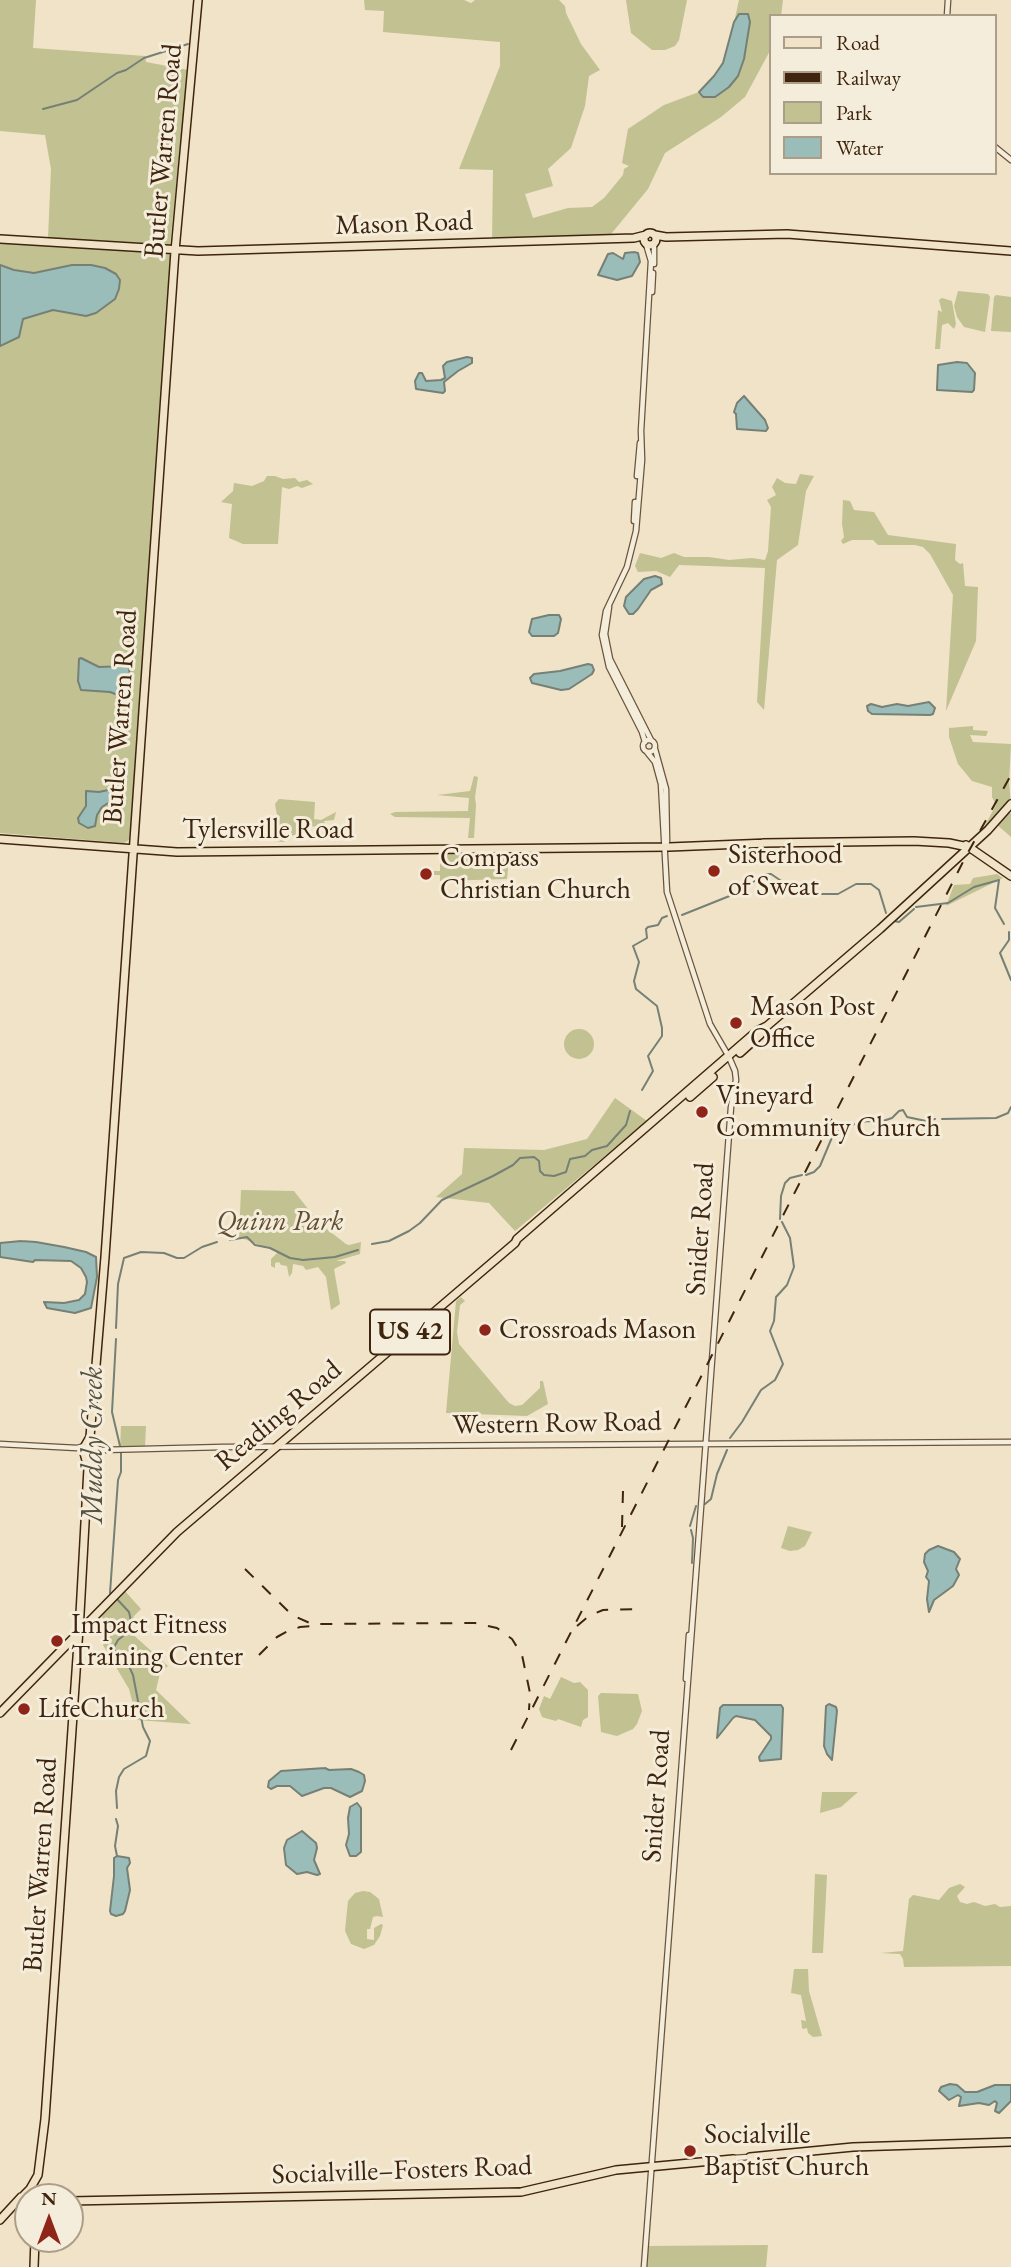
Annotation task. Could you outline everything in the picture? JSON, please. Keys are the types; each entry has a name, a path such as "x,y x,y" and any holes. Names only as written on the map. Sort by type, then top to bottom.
{"main road":[{"name":"Butler Warren Road","path":"34,2183 41,2165 45,2119 89,1450 106,1246 175,251 198,0"},
{"name":"Mason Road","path":"0,239 175,251 634,238 650,240 666,237 787,234 1009,252"},
{"name":"Reading Road","path":"79,1631 172,1537 515,1243 520,1242 730,1059 757,1031 767,1026 902,909 994,824 1011,804"},
{"name":"Tylersville Road","path":"0,839 133,850 201,852 665,844 741,846 768,843 914,841 948,843 968,848"},
{"name":"Tylersville Road","path":"914,841 944,839 962,843 1008,874 1011,882"},
{"path":"948,843 956,852 954,860"},
{"path":"80,1618 88,1621"},
{"name":"US 42","path":"0,1713 79,1631"},
{"path":"69,1642 78,1648"},
{"name":"Socialville–Fosters Road","path":"750,2157 847,2148 1011,2143"},
{"name":"Socialville–Fosters Road","path":"84,2201 521,2192 604,2172 733,2159"},
{"name":"Butler Warren Road","path":"0,2220 14,2205"}],"street":[{"path":"997,149 1011,160"},
{"path":"609,606 605,634 610,659 655,744 655,749 647,752 643,747 645,742 642,732 606,660 602,635 605,613 627,567 634,540 648,359 650,240"},
{"path":"645,742 651,740"},
{"name":"Snider Road","path":"644,2267 687,1657 705,1460 731,1107 736,1081 730,1059 712,1029 666,886 666,789 655,757 655,749"},
{"name":"Snider Road","path":"647,752 655,762 660,776 665,844"},
{"name":"Western Row Road","path":"0,1444 121,1450 1011,1442"},
{"name":"Socialville–Fosters Road","path":"733,2159 750,2157"}],"green space":[{"path":"0,0 36,0 33,48 145,56 146,62 188,70 170,246 48,238 51,169 45,135 0,131"},
{"path":"364,0 464,0 471,3 475,0 559,0 565,6 581,44 600,70 589,76 585,106 571,148 548,169 553,186 525,194 533,218 568,208 592,207 604,198 629,166 622,163 628,129 664,105 699,92 714,76 727,54 739,0 783,0 781,14 769,14 769,53 745,97 721,117 665,153 648,189 607,239 492,243 493,170 459,169 500,66 500,42 383,32 384,11 365,10"},
{"path":"626,0 687,0 679,40 675,46 665,50 652,50 631,33"},
{"path":"0,241 173,253 130,832 129,840 124,843 0,833"},
{"path":"958,291 988,294 990,297 985,332 964,327 957,317 954,306"},
{"path":"996,295 1011,297 1011,332 991,331"},
{"path":"942,298 952,301 956,324 954,329 948,323 942,325 940,349 935,349 938,310 942,312 939,300"},
{"path":"800,474 814,476 806,491 798,545 777,560 764,710 757,702 765,568 679,565 670,577 656,571 638,572 635,566 640,553 661,558 674,553 684,557 765,560 771,507 767,500 776,495 772,487 777,478 785,483 796,484"},
{"path":"267,476 295,478 299,482 307,480 313,484 302,488 282,487 278,544 243,544 229,538 232,504 221,502 233,491 234,483 252,486 264,481"},
{"path":"843,500 850,501 854,510 874,512 888,535 956,544 955,560 963,563 965,586 978,587 976,641 946,711 953,595 930,554 923,547 878,545 873,540 852,540 843,544"},
{"path":"973,726 973,730 988,731 986,736 970,735 973,742 1011,744 1011,804 1006,810 1011,814 1011,837 995,823 985,833 983,829 996,805 992,797 992,787 972,781 958,764 949,737 949,728"},
{"path":"474,776 478,777 474,838 468,838 470,818 395,817 390,814 468,811 469,798 437,795 470,791"},
{"path":"279,799 315,802 314,819 321,820 336,812 334,820 324,821 328,826 326,838 322,837 323,831 319,827 309,826 300,835 287,836 284,842 274,841 274,821 277,815 275,804"},
{"path":"510,848 507,879 440,881 440,875 433,875 433,871 440,871 440,849"},
{"path":"997,874 1003,878 946,906 954,885 970,884 973,878"},
{"path":"579,1029 590,1033 594,1044 590,1055 579,1059 568,1055 564,1044 568,1033"},
{"path":"615,1098 647,1121 515,1231 489,1203 436,1197 462,1174 464,1148 544,1150 587,1139"},
{"name":"Quinn Park","path":"241,1190 294,1191 319,1223 346,1244 361,1242 360,1254 336,1261 346,1263 334,1269 340,1304 331,1310 326,1277 318,1267 306,1270 303,1266 293,1264 289,1277 287,1266 279,1262 275,1263 275,1268 271,1266 271,1259 278,1252 239,1237"},
{"path":"461,1297 465,1301 460,1305 457,1332 459,1344 509,1403 522,1405 540,1388 540,1381 543,1381 548,1404 527,1416 446,1413 456,1301"},
{"path":"121,1426 146,1426 145,1448 120,1450"},
{"path":"788,1526 812,1532 805,1546 790,1551 781,1548"},
{"path":"125,1591 141,1609 134,1616 129,1631 168,1666 160,1673 156,1690 191,1724 137,1720 129,1689 103,1645 113,1630 101,1616"},
{"path":"561,1677 574,1683 580,1682 588,1690 588,1717 583,1720 581,1727 542,1717 539,1709 544,1696 550,1699"},
{"path":"601,1693 638,1694 642,1711 633,1729 617,1736 601,1732 598,1696"},
{"path":"822,1792 858,1792 841,1807 820,1813"},
{"path":"815,1874 827,1875 823,1953 812,1953"},
{"path":"960,1884 965,1887 957,1896 960,1902 1011,1906 1011,1966 904,1967 900,1954 881,1953 903,1951 909,1899 913,1895 939,1900 949,1888"},
{"path":"370,1892 379,1899 383,1917 373,1917 370,1929 367,1929 367,1939 374,1940 374,1928 381,1924 380,1936 374,1945 364,1949 351,1944 345,1931 348,1901 355,1893"},
{"path":"794,1969 808,1969 809,1991 822,2036 813,2037 807,2028 802,2028 801,2020 806,2021 801,1995 791,1993"},
{"path":"768,2245 766,2267 644,2267 646,2246"}],"water":[{"path":"739,14 748,14 750,22 744,59 738,76 715,97 703,97 699,92 723,63 734,22"},
{"path":"613,253 623,259 625,253 638,253 640,262 632,276 617,280 598,275 608,254"},
{"path":"0,265 34,273 72,265 91,265 116,274 120,280 119,289 115,299 96,313 86,316 53,310 23,319 19,337 0,346"},
{"path":"472,358 472,363 444,382 443,393 416,389 415,381 419,373 422,373 426,381 441,380 445,378 443,366 447,362"},
{"path":"967,363 975,373 974,390 937,390 938,365"},
{"path":"744,396 765,420 768,428 766,431 737,429 734,412 737,403"},
{"path":"655,576 661,578 662,584 651,590 638,609 629,614 624,606 626,597 644,579"},
{"path":"559,615 561,619 558,633 554,636 532,636 529,632 532,619"},
{"path":"81,658 99,667 127,666 130,676 126,692 118,695 81,690 78,681"},
{"path":"592,665 594,670 592,674 569,689 561,690 532,683 530,678 534,674"},
{"path":"929,702 935,708 930,715 872,714 867,706 908,706"},
{"path":"113,790 116,795 102,807 95,826 88,828 79,823 78,818 86,806 86,791"},
{"path":"21,1241 64,1247 96,1257 97,1277 91,1308 75,1313 47,1308 44,1302 64,1303 79,1300 85,1294 86,1277 81,1268 71,1261 33,1262 0,1257 0,1243"},
{"path":"938,1546 954,1552 960,1559 956,1569 959,1575 953,1586 934,1600 929,1612 929,1581 926,1577 928,1571 924,1562 925,1554"},
{"path":"829,1704 836,1707 837,1711 832,1760 824,1746 826,1706"},
{"path":"723,1705 781,1705 781,1759 760,1761 759,1757 771,1736 755,1720 736,1716 717,1738 720,1708"},
{"path":"351,1769 364,1775 362,1791 350,1797 331,1788 324,1788 302,1796 290,1786 271,1789 268,1787 269,1781 281,1771"},
{"path":"357,1803 361,1808 361,1852 350,1856 346,1845 349,1834 348,1818 350,1807"},
{"path":"302,1831 316,1843 314,1860 320,1874 297,1874 286,1865 284,1848 287,1840"},
{"path":"114,1858 129,1858 127,1868 130,1890 125,1911 116,1916 110,1911"},
{"path":"957,2085 965,2092 977,2092 995,2085 1011,2085 1011,2101 999,2113 995,2111 995,2101 989,2105 979,2103 959,2106 961,2097 958,2095 949,2100 939,2091 941,2087"}],"waterway":[{"path":"43,109 77,100 144,58 188,44"},
{"name":"Muddy Creek","path":"682,915 732,895 766,874 771,874 799,893 808,894 838,894 856,884 871,884 879,890 886,913"},
{"name":"Muddy Creek","path":"916,907 948,903 974,887 999,880 995,908 1004,924"},
{"name":"Muddy Creek","path":"894,921 899,922 914,909"},
{"name":"Muddy Creek","path":"642,1090 653,1071 648,1056 662,1036 662,1028 657,1006 636,989 634,981 639,962 633,946 647,938 648,927 658,925 662,918 667,916"},
{"name":"Muddy Creek","path":"1009,932 1009,940 1000,953 1011,980"},
{"name":"Muddy Creek","path":"942,1119 996,1118 1008,1113 1011,1107"},
{"name":"Muddy Creek","path":"806,1175 820,1166 833,1135 845,1127 867,1121 880,1122 903,1110 907,1117 926,1121 935,1119"},
{"name":"Muddy Creek","path":"372,1244 389,1241 409,1231 442,1200 493,1176 520,1158 534,1157 539,1161 540,1171 544,1175 554,1176 566,1172 570,1159 585,1156 592,1150 607,1146 626,1125 630,1111"},
{"name":"Muddy Creek","path":"780,1219 781,1196 785,1183 790,1178 802,1175"},
{"name":"Muddy Creek","path":"730,1438 761,1390 775,1380 783,1364 770,1331 774,1321 776,1297 787,1285 794,1267 790,1238 782,1222"},
{"name":"Muddy Creek","path":"230,1240 247,1237 255,1245 303,1260 335,1257 358,1250"},
{"name":"Muddy Creek","path":"116,1328 118,1284 124,1258 141,1252 164,1253 184,1258 217,1242"},
{"name":"Muddy Creek","path":"116,1339 112,1412 120,1446"},
{"name":"Muddy Creek","path":"705,1504 711,1499 727,1450"},
{"name":"Muddy Creek","path":"110,1593 121,1452"},
{"name":"Muddy Creek","path":"690,1526 696,1506"},
{"name":"Muddy Creek","path":"691,1530 692,1563"},
{"name":"Muddy Creek","path":"116,1598 129,1612 131,1621 128,1632 118,1640 113,1649 127,1662 133,1675 143,1727 150,1741 146,1756 124,1769 119,1777 117,1808"},
{"name":"Muddy Creek","path":"116,1819 117,1856"}],"railway":[{"path":"511,1750 965,858 1011,775"},
{"path":"622,1527 623,1491"},
{"path":"245,1569 292,1615 312,1624 475,1623 497,1628 512,1639 522,1655 530,1693 529,1710"},
{"path":"577,1626 589,1616 603,1610 639,1609"},
{"path":"259,1655 277,1637 288,1631 314,1626"}],"place":[{"name":"Sisterhood of Sweat","path":"714,871"},
{"name":"Compass Christian Church","path":"426,874"},
{"name":"Mason Post Office","path":"736,1023"},
{"name":"Vineyard Community Church","path":"702,1112"},
{"name":"Crossroads Mason","path":"485,1330"},
{"name":"Impact Fitness Training Center","path":"57,1641"},
{"name":"LifeChurch","path":"24,1709"},
{"name":"Socialville Baptist Church","path":"690,2151"}]}
